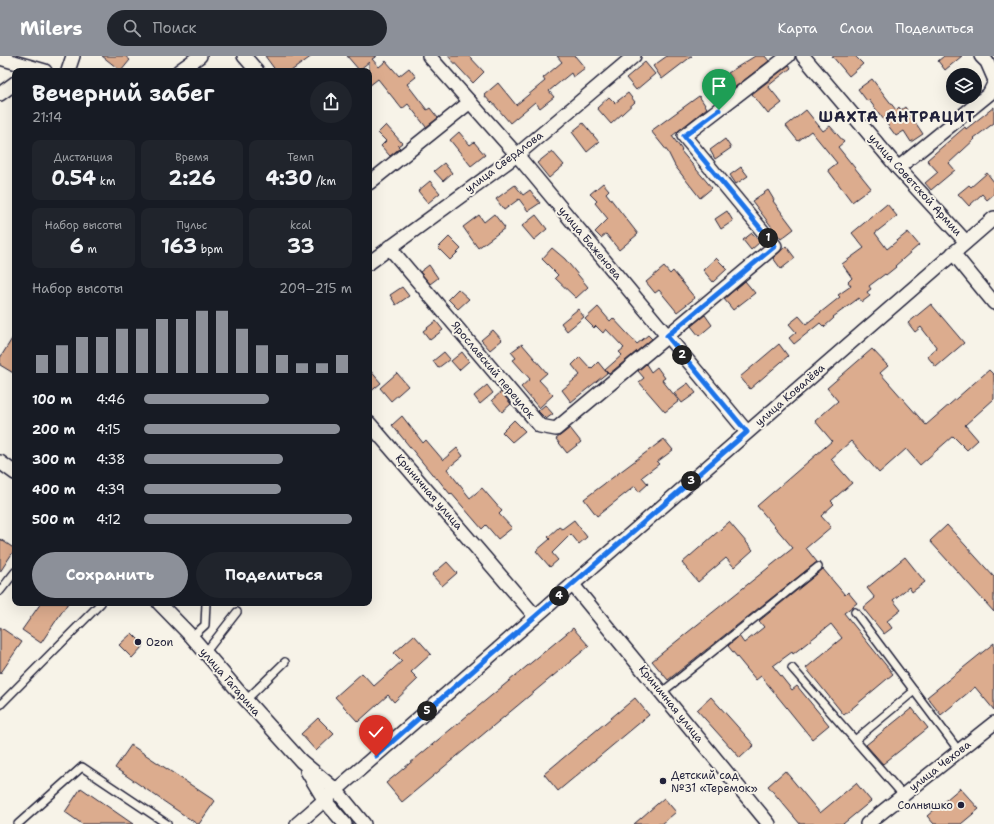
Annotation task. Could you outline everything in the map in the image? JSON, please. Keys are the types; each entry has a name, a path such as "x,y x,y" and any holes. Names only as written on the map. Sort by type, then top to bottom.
{"street":[{"path":"69,68 73,56"},
{"path":"183,68 200,56"},
{"path":"244,56 254,68"},
{"name":"улица Баженова","path":"429,56 517,155 747,432"},
{"name":"улица Свердлова","path":"372,261 517,155 634,56"},
{"path":"667,336 775,246 684,136 788,56"},
{"name":"улица Советской Армии","path":"803,56 898,168 966,242"},
{"path":"981,56 987,62 994,78"},
{"path":"0,58 35,68"},
{"path":"898,168 988,94 994,84"},
{"path":"0,94 12,85"},
{"path":"372,181 470,102"},
{"name":"улица Ковалёва","path":"297,824 337,791 535,616 573,585 994,218"},
{"name":"Ярославский переулок","path":"389,247 540,426 556,429 667,336"},
{"name":"улица Советской Армии","path":"953,253 994,303"},
{"name":"Криничная улица","path":"372,426 535,616"},
{"path":"0,462 12,471"},
{"name":"Криничная улица","path":"573,585 769,824"},
{"name":"улица Гагарина","path":"162,606 192,637 301,761 337,791 364,824"},
{"name":"улица Чехова","path":"867,824 994,723"},
{"name":"улица Гагарина","path":"301,761 325,801 345,824"}],"lane":[{"path":"662,693 818,567"},
{"path":"0,591 12,576"},
{"path":"0,705 98,606"},
{"path":"192,637 205,625 206,606"},
{"path":"205,653 237,612"},
{"path":"855,612 959,751"},
{"path":"246,700 285,662"},
{"path":"792,668 903,795"},
{"path":"855,740 914,691"},
{"path":"18,824 82,766 167,824"}],"building":[{"path":"102,56 125,56 130,60 123,68 117,68"},
{"path":"265,56 312,56 295,68 274,68"},
{"path":"347,56 377,56 372,59 379,67 386,61 399,76 409,68 416,77 407,84 427,110 430,108 438,118 426,127 408,104 402,109 378,79 372,84 372,68 369,68 369,62 362,68 357,68"},
{"path":"448,56 469,56 484,72 473,83"},
{"path":"557,56 575,56 585,68 573,77 571,73 549,91 554,97 540,108 535,102 510,123 484,95 498,83 516,105 545,81 543,78 562,62"},
{"path":"667,56 692,56 662,79 653,66"},
{"path":"755,56 765,56 769,61 734,88 729,81 732,79 728,73"},
{"path":"832,56 855,56 863,64 849,76"},
{"path":"944,56 962,56 945,70 938,61"},
{"path":"645,62 655,74 636,90 626,78"},
{"path":"789,65 791,68 768,86 782,103 768,114 752,94"},
{"path":"872,79 896,110 899,107 901,110 905,107 923,134 911,142 904,131 896,136 869,100 867,101 858,89"},
{"path":"628,93 635,102 611,124 597,108 609,97 615,103"},
{"path":"699,96 707,108 672,136 682,150 681,151 712,188 700,198 675,166 668,152 651,131"},
{"path":"994,107 994,123 974,138 975,139 949,163 955,170 931,190 925,183 938,172 927,160 965,127 966,129"},
{"path":"806,110 823,131 830,126 844,142 838,147 871,188 852,202 828,170 837,163 811,131 798,141 786,126"},
{"path":"583,123 599,142 587,152 572,132"},
{"path":"386,125 402,143 398,146 400,148 390,156 381,146 386,141 378,133"},
{"path":"459,132 470,145 474,142 485,155 471,166 450,140"},
{"path":"725,139 731,148 715,159 710,150"},
{"path":"552,151 564,165 549,178 537,163"},
{"path":"444,163 452,173 443,181 434,171"},
{"path":"741,167 748,176 736,184 730,175"},
{"path":"987,173 994,182 994,194 987,200 982,194 969,206 958,194 969,185 971,187"},
{"path":"430,181 440,193 428,203 418,191"},
{"path":"603,183 609,190 606,193 638,234 619,250 606,234 601,238 595,232 608,219 595,203 597,201 590,194"},
{"path":"515,185 523,195 530,190 540,203 528,211 519,199 504,210 496,199"},
{"path":"768,190 774,200 773,201 794,229 781,239 752,201"},
{"path":"887,204 897,216 875,233 887,249 908,232 919,245 895,266 896,267 869,286 871,289 867,292 870,296 862,302 859,298 833,317 834,318 824,327 820,323 794,344 789,338 796,332 789,324 799,316 806,324 840,297 838,295 851,286 848,282 852,278 842,264 864,248 852,233"},
{"path":"727,211 733,221 721,229 715,219"},
{"path":"494,214 505,228 478,248 463,227 479,215 484,222"},
{"path":"536,215 547,229 534,240 522,226"},
{"path":"752,233 760,242 751,250 743,240"},
{"path":"449,237 461,249 450,260 438,248"},
{"path":"786,246 795,258 781,269 773,258"},
{"path":"552,248 565,259 588,287 576,298 555,278 558,275 542,259"},
{"path":"716,258 727,269 713,282 703,270"},
{"path":"429,265 438,278 430,284 420,272"},
{"path":"664,267 670,274 673,271 695,298 677,312 659,290 655,293 646,282"},
{"path":"745,281 755,293 733,310 724,299"},
{"path":"402,287 409,296 396,305 390,295"},
{"path":"458,289 469,299 458,309 448,299"},
{"path":"931,304 964,343 936,367 927,356 937,348 921,327 915,332 908,323"},
{"path":"598,307 610,321 613,318 637,344 648,335 652,339 609,374 605,370 622,355 619,352 624,348 606,329 603,333 596,326 594,328 585,319"},
{"path":"578,309 584,317 567,331 561,323"},
{"path":"705,315 712,325 699,336 691,326"},
{"path":"436,321 443,330 430,340 423,331"},
{"path":"493,330 502,340 490,350 481,340"},
{"path":"12,339 12,372 0,365 0,358"},
{"path":"522,344 547,373 539,380 553,395 539,408 521,387 530,379 513,360 516,358 511,352"},
{"path":"779,344 788,356 750,389 740,377"},
{"path":"872,349 888,366 880,373 926,425 989,370 994,375 994,399 965,425 978,440 967,450 953,436 920,465 906,449 879,473 851,441 831,459 852,483 831,501 834,504 821,516 831,527 806,548 817,562 668,680 652,661 793,548 757,506 832,441 815,421 838,401 827,388"},
{"path":"444,352 450,359 438,368 433,361"},
{"path":"462,352 469,361 459,370 451,361"},
{"path":"580,357 591,369 598,362 607,373 571,402 562,390 580,375 572,365"},
{"path":"646,364 651,372 657,367 665,378 662,380 679,401 665,412 639,382 644,378 638,371"},
{"path":"372,372 381,383 372,390"},
{"path":"397,373 408,386 391,401 380,388"},
{"path":"688,383 696,393 682,403 674,393"},
{"path":"487,385 493,393 480,404 474,396"},
{"path":"501,392 511,404 502,412 492,400"},
{"path":"545,405 553,414 546,419 538,411"},
{"path":"402,416 423,443 426,440 443,460 457,448 463,456 447,469 470,498 482,488 502,511 499,514 512,528 498,539 486,525 482,529 451,493 450,494 437,478 436,479 392,425"},
{"path":"514,420 525,431 512,442 502,432"},
{"path":"570,428 581,442 567,453 556,439"},
{"path":"664,439 673,450 657,462 659,464 642,477 648,484 639,492 635,486 597,516 584,499"},
{"path":"574,520 587,537 579,544 571,534 552,553 558,560 550,567 536,551 550,539 548,537 559,527 562,529"},
{"path":"729,522 753,550 734,567 726,558 698,582 682,563"},
{"path":"947,525 994,577 994,612 930,541"},
{"path":"0,539 12,547 12,554 0,572"},
{"path":"905,557 925,582 912,592 909,587 893,600 901,610 887,621 892,628 884,634 863,608 875,598 867,588"},
{"path":"447,562 457,573 442,586 432,575"},
{"path":"823,569 845,595 848,592 857,603 844,613 893,674 844,715 806,668 842,638 831,624 793,654 792,652 773,666 792,690 797,686 829,725 812,739 761,676 756,680 728,646 739,636 744,643 764,627 759,621"},
{"path":"39,606 66,606 41,643 22,630"},
{"path":"0,627 22,642 0,674"},
{"path":"573,628 589,646 402,802 386,783"},
{"path":"132,633 144,645 132,658 119,645"},
{"path":"414,635 431,654 411,672 418,679 394,702 388,695 358,722 335,697 362,673 374,686 402,661 394,653"},
{"path":"994,643 994,710 975,687 941,715 927,697"},
{"path":"711,697 754,745 740,758 697,710"},
{"path":"635,698 649,715 558,791 544,774"},
{"path":"912,708 928,728 883,764 866,745"},
{"path":"318,718 334,734 316,751 301,734"},
{"path":"131,745 215,801 199,824 115,768"},
{"path":"785,771 820,813 856,783 871,801 843,824 800,824 768,786"},
{"path":"81,788 133,824 82,824 65,812"},
{"name":"Солнышко","path":"960,788 979,809 961,824 934,824 927,816"},
{"path":"664,798 676,812 662,824 634,824"}],"place":[{"name":"Ozon","path":"138,642"},
{"name":"Детский сад №31 «Теремок»","path":"663,781"},
{"name":"Солнышко","path":"961,805"}],"district":[{"name":"ШАХТА АНТРАЦИТ","path":"897,117"}],"route":[{"path":"376,756 747,432 667,336 775,246 684,136 719,110"}]}
